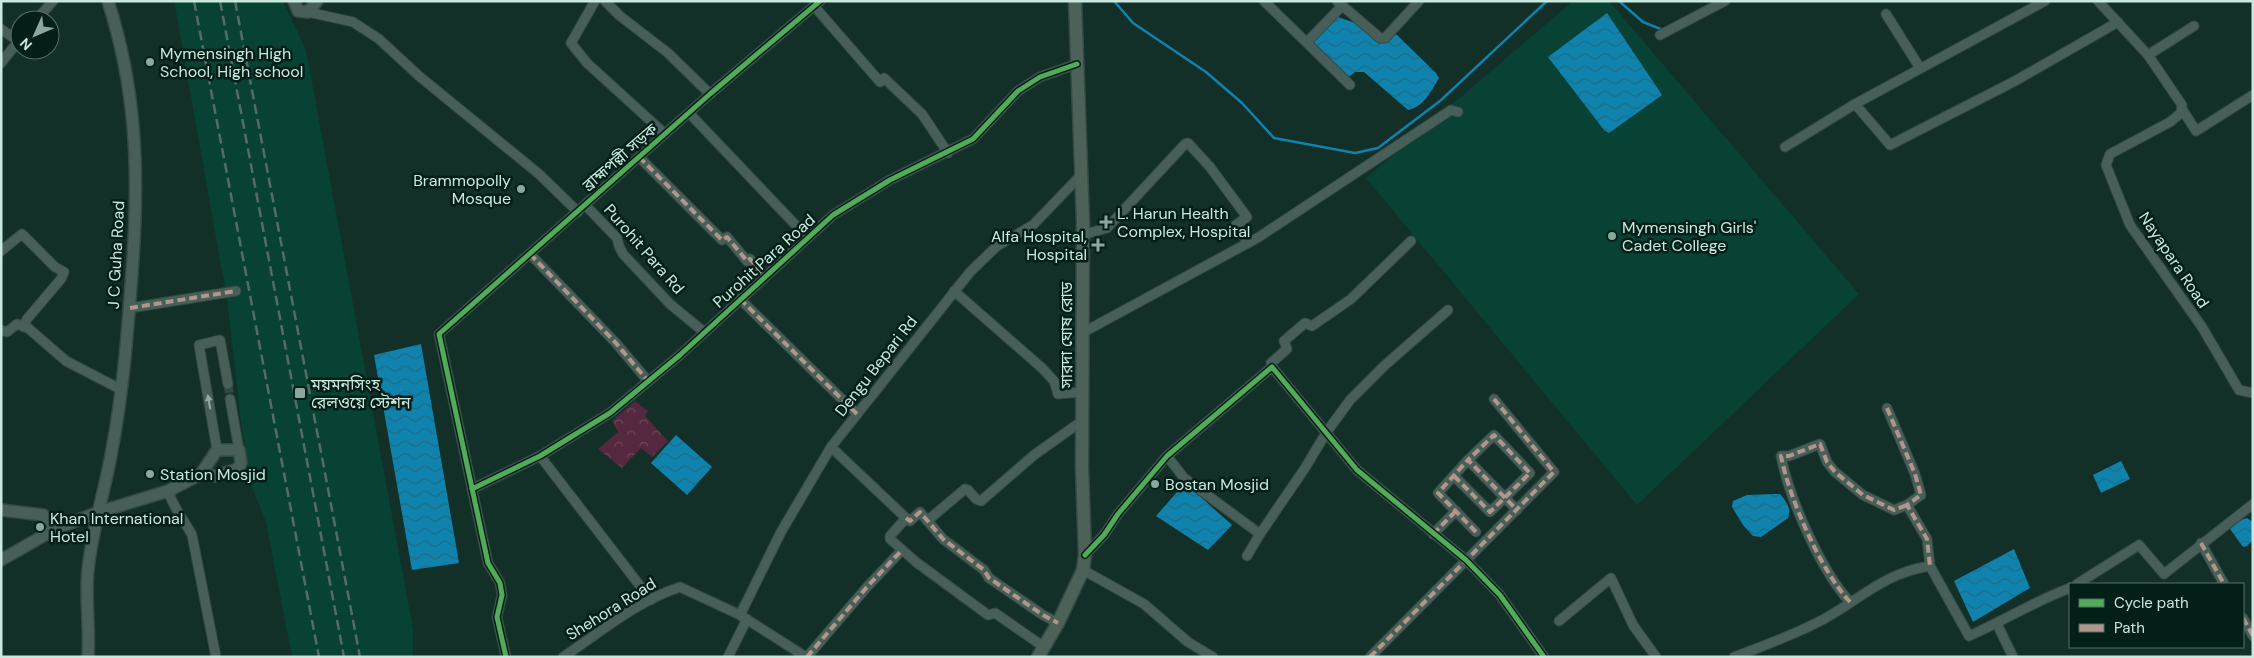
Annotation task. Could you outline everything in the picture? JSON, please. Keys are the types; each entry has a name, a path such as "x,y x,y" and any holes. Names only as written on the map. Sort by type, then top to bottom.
{"main road":[{"name":"সারদা ঘোষ রোড","path":"1041,652 1058,623 1083,570 1085,555 1082,421 1082,174 1075,1"}],"street":[{"name":"J C Guha Road","path":"88,657 88,570 122,390 136,222 134,117 128,78 108,1"},
{"path":"294,1 298,11 308,12 317,1"},
{"path":"595,1 571,43 587,63 665,134"},
{"path":"606,1 620,16 668,53 710,94"},
{"path":"1264,1 1350,85"},
{"path":"1660,35 1725,1"},
{"path":"1786,146 1855,104 1920,68 1985,36 2045,1"},
{"path":"2098,1 2148,55 2177,97 2196,131 2253,95"},
{"path":"1307,42 1340,4 1380,38 1385,38 1416,2"},
{"path":"817,3 880,82 884,78 922,114 948,153"},
{"name":"ব্রাহ্মপল্লী সড়ক","path":"472,489 439,334 688,113 817,3"},
{"name":"Purohit Para Rd","path":"308,12 353,22 379,39 419,76 617,238 618,246 623,254 670,304 704,332"},
{"path":"1886,14 1920,68"},
{"path":"1855,104 1890,145 2031,72 2118,22"},
{"path":"2148,55 2194,26"},
{"path":"1,63 10,52"},
{"name":"Purohit Para Road","path":"472,489 540,456 610,413 704,332 833,215 890,180 974,139 1018,91 1040,77 1077,64"},
{"name":"Nayapara Road","path":"2182,109 2181,113 2170,122 2110,154 2106,165 2130,225 2202,327 2240,390 2253,394"},
{"path":"1082,333 1248,243 1315,201 1451,110 1458,112"},
{"path":"688,113 808,238"},
{"path":"1082,235 1107,228 1188,143 1210,167 1247,217 1236,226 1248,243"},
{"path":"639,157 722,240 726,237 747,261 750,260 766,276"},
{"name":"Dengu Bepari Rd","path":"728,657 781,532 831,447 970,272 997,246 1034,225 1082,174"},
{"path":"1,251 22,234 55,267 64,272 24,326"},
{"path":"1411,241 1351,299 1312,326 1305,323 1284,341 1287,348 1271,363 1272,367 1358,470 1466,560 1500,595 1544,657"},
{"path":"530,254 616,342 648,381"},
{"path":"130,308 236,291"},
{"path":"954,291 1042,368 1054,381 1058,394 1082,392"},
{"path":"740,299 857,414"},
{"path":"1247,556 1305,468 1326,432 1350,400 1384,366 1448,310"},
{"path":"1,330 7,332 17,324 24,326 66,360 122,390"},
{"path":"1,560 57,528 99,512 168,491 201,474 217,450 199,345 220,340 228,384"},
{"path":"1085,555 1104,535 1118,514 1167,456 1272,367"},
{"path":"201,474 214,476 238,469 240,463 239,450 230,399"},
{"path":"1370,657 1554,472 1494,399"},
{"path":"1850,602 1838,589 1816,550 1785,476 1781,456 1789,456 1820,444 1832,469 1863,495 1894,510 1906,505 1921,495 1915,474 1887,408"},
{"path":"927,521 966,489 976,499 981,500 1034,455 1082,421"},
{"path":"1454,476 1490,512 1530,474 1494,435 1468,460 1438,493 1476,532"},
{"path":"831,447 906,518 910,521 919,512 947,543 984,570 989,578 1058,623"},
{"path":"217,450 239,450"},
{"path":"540,456 651,600"},
{"path":"1167,456 1184,478 1260,534"},
{"path":"1468,460 1517,510"},
{"path":"472,489 488,563 500,583 502,595 496,617 506,657"},
{"path":"168,491 176,510 186,522 192,535 216,657"},
{"path":"2079,583 2139,545 2164,574 2253,504"},
{"path":"1906,505 1927,539 1930,566 1969,636 1997,624 2042,599 2069,588"},
{"path":"1,510 43,515 57,528"},
{"path":"1433,534 1456,511"},
{"path":"906,518 890,536 890,539 988,615 994,613 1041,652"},
{"path":"2201,543 2223,583"},
{"path":"807,657 867,587 902,550"},
{"path":"1734,657 1823,619 1875,585 1909,569 1930,566"},
{"path":"1083,570 1144,604 1188,642 1212,657"},
{"path":"1559,621 1611,578 1636,631 1656,657"},
{"name":"Shehora Road","path":"563,657 620,618 662,593 680,587 744,617 807,657"},
{"path":"2244,620 2253,636"},
{"path":"1997,624 2013,657"}],"shaded area":[{"path":"174,1 283,1 306,50 413,629 413,657 292,657 266,522 250,482 227,299"},
{"name":"Mymensingh Girls' Cadet College","path":"1573,1 1609,1 1859,294 1637,505 1366,178"}],"green space":[{"path":"635,401 648,411 645,416 668,441 652,457 641,448 622,468 598,449 618,432 612,421"}],"water":[{"path":"1607,13 1662,95 1609,133 1604,130 1548,57"},
{"path":"1338,17 1358,24 1379,40 1394,34 1397,35 1436,73 1439,78 1423,102 1408,110 1364,72 1355,72 1347,78 1315,47 1313,42 1333,19"},
{"path":"421,344 459,563 412,570 374,355"},
{"path":"676,435 712,467 687,495 651,463"},
{"path":"2121,461 2130,479 2101,493 2093,475"},
{"path":"1185,483 1232,525 1208,550 1156,516"},
{"path":"1780,494 1789,508 1788,518 1761,537 1753,536 1743,525 1732,507 1733,501 1747,495"},
{"path":"2247,518 2253,522 2253,540 2243,547 2230,529 2233,523"},
{"path":"2014,549 2030,588 1973,622 1954,581"}],"waterway":[{"path":"1114,1 1133,23 1206,72 1242,103 1274,138 1355,153 1378,148 1440,101 1547,1"},
{"path":"1619,1 1643,22 1663,30"}],"tunnel":[{"path":"228,384 230,399"}],"railway":[{"path":"194,1 319,657"},
{"path":"220,1 344,657"},
{"path":"235,1 360,657"}],"marked path":[{"path":"639,157 722,240 727,237 747,261 750,259 765,276"},
{"path":"530,254 615,342 648,381"},
{"path":"130,308 236,291"},
{"path":"740,299 857,414"},
{"path":"1370,657 1554,472 1494,399"},
{"path":"1887,408 1915,474 1921,495 1907,505 1927,539 1930,566"},
{"path":"1454,476 1490,512 1530,473 1494,435 1468,460"},
{"path":"1850,602 1828,572 1808,533 1791,492 1781,456 1789,456 1820,444 1827,462 1835,472 1863,495 1894,510 1907,505"},
{"path":"1476,532 1438,493 1468,460 1517,510"},
{"path":"1433,534 1456,511"},
{"path":"906,518 910,521 920,512 943,539 984,570 989,578 1058,623"},
{"path":"2201,543 2223,583"},
{"path":"807,657 867,587 902,550"},
{"path":"2244,620 2253,636"}],"cycle path":[{"path":"506,657 497,617 502,595 500,583 488,563 439,334 710,94 820,1"},
{"path":"472,489 540,456 610,413 680,355 833,215 890,180 973,139 1018,91 1040,77 1077,64"},
{"path":"1085,555 1104,535 1118,514 1167,456 1272,367 1357,470 1466,560 1500,595 1544,657"}],"place":[{"name":"Mymensingh High School, High school","path":"150,62"},
{"name":"Brammopolly Mosque","path":"521,189"},
{"name":"L. Harun Health Complex, Hospital","path":"1106,222"},
{"name":"Mymensingh Girls' Cadet College","path":"1612,236"},
{"name":"Alfa Hospital, Hospital","path":"1098,245"},
{"name":"ময়মনসিংহ রেলওয়ে স্টেশন","path":"300,393"},
{"name":"Station Mosjid","path":"150,474"},
{"name":"Bostan Mosjid","path":"1155,484"},
{"name":"Khan International Hotel","path":"40,527"}]}
